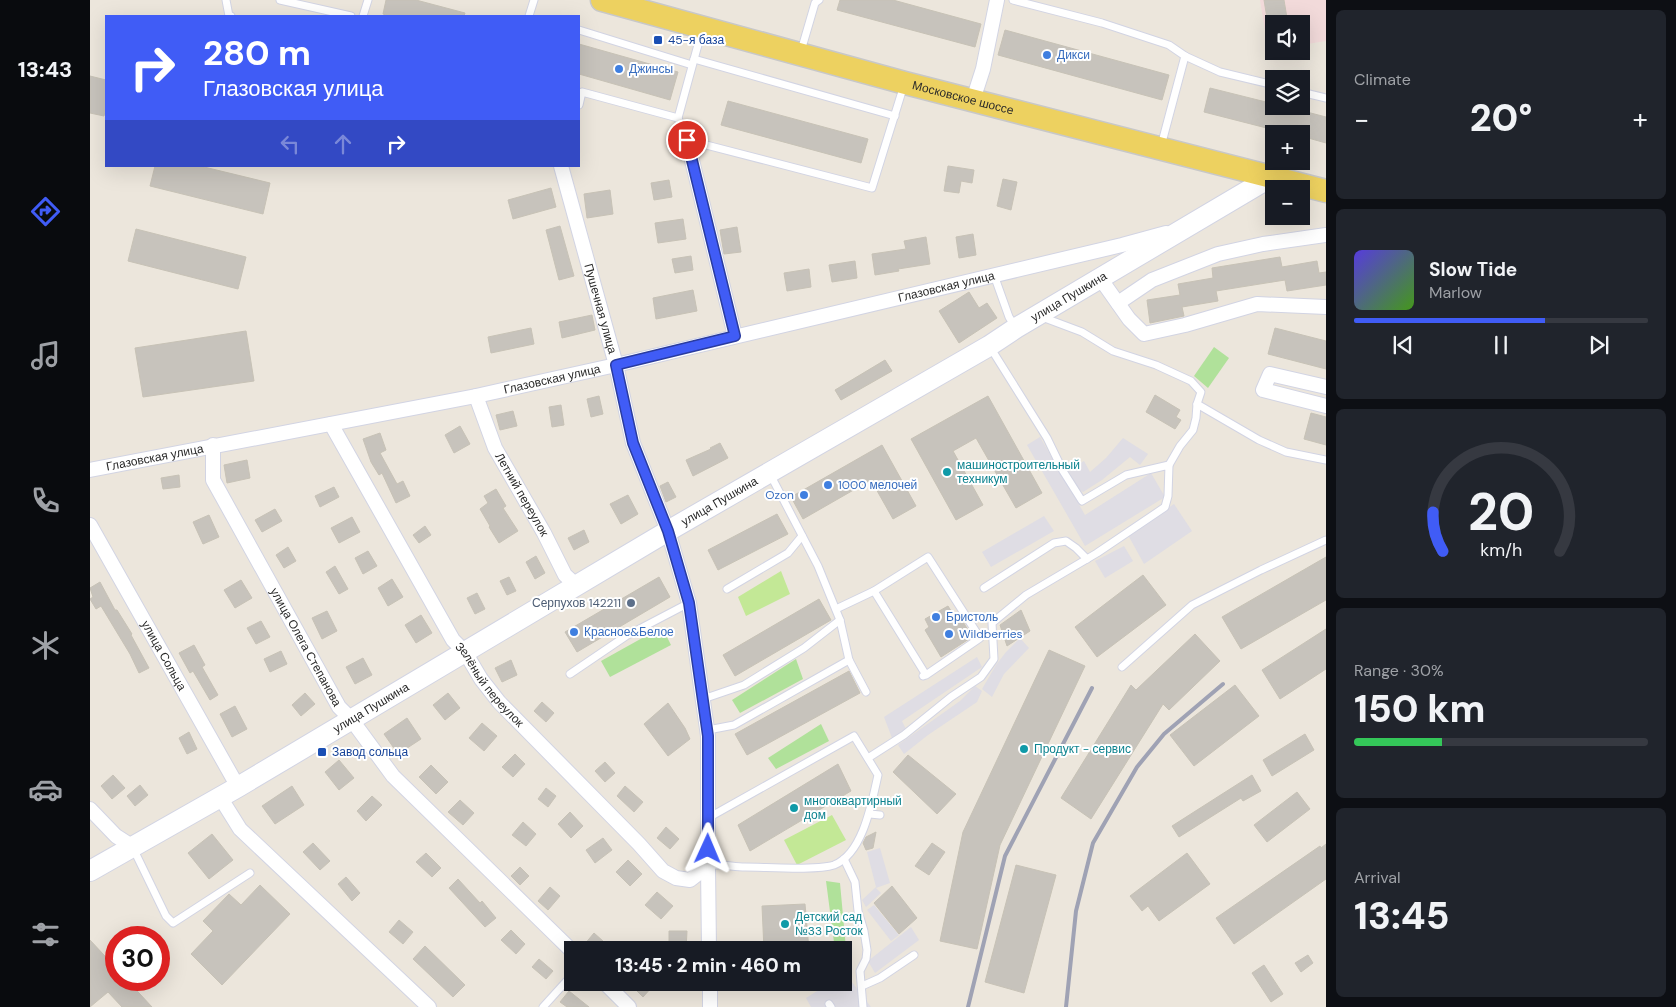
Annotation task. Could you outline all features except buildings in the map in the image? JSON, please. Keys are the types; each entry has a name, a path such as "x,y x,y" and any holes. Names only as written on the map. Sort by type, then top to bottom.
{"main road":[{"name":"Московское шоссе","path":"605,0 905,83 1326,191"}],"street":[{"path":"973,100 983,69 997,0"},
{"path":"687,140 735,336"},
{"name":"Пушечная улица","path":"562,167 616,365 633,443 668,531 689,603 708,730 709,941"},
{"name":"улица Пушкина","path":"90,871 238,787 668,531 989,346 1016,328 1271,178"},
{"name":"Глазовская улица","path":"90,470 476,396 616,365 1122,245 1186,228"},
{"path":"1118,303 1152,280 1218,254 1263,244 1326,235"},
{"path":"1100,278 1129,319 1144,334 1186,325 1257,304 1326,307"},
{"path":"1326,387 1270,374 1263,390 1326,406"},
{"name":"Летний переулок","path":"476,396 494,448 544,534 565,575 577,586"},
{"name":"Зелёный переулок","path":"331,424 453,640 465,652 499,702 663,870 676,878 690,880 708,866"},
{"name":"улица Олега Степанова","path":"213,445 213,480 338,707 351,719 393,776 564,944"},
{"name":"улица Сольца","path":"90,525 238,787"},
{"path":"220,797 240,829 430,1007"},
{"path":"90,808 116,836 133,847"},
{"path":"613,991 629,1007"},
{"path":"710,991 710,1007"}],"lane":[{"path":"226,0 229,15"},
{"path":"280,0 347,15"},
{"path":"363,15 368,0"},
{"path":"531,15 534,0"},
{"path":"800,54 815,2 819,0"},
{"path":"1014,0 1110,26 1169,46 1185,56 1220,72 1265,83"},
{"path":"702,27 678,118 687,140 872,188 905,83"},
{"path":"580,30 895,116"},
{"path":"1161,149 1185,56"},
{"path":"580,101 582,92 678,118"},
{"path":"1310,94 1326,98"},
{"path":"994,275 1016,328"},
{"path":"868,758 904,736 951,697 980,677 994,659 992,623 1026,595 1087,559 1165,507 1168,496 1170,465 1180,446 1192,430 1201,392 1191,381 1156,365 1113,351 1082,332 1037,316"},
{"path":"989,346 1047,438 1063,471 1082,501 1126,475 1170,465"},
{"path":"1197,404 1259,440 1286,452 1326,460"},
{"path":"770,473 806,538 840,620 849,660 866,692"},
{"path":"727,589 788,553 806,538"},
{"path":"1122,667 1192,605 1326,540"},
{"path":"984,588 1054,543 1066,541 1087,559"},
{"path":"836,609 874,591 928,558 980,638 924,675 874,591"},
{"path":"570,674 626,636 689,603"},
{"path":"703,699 744,685 804,648 840,620"},
{"path":"708,730 734,725 849,660"},
{"path":"708,818 854,736 878,775 870,814 852,851 844,859 833,865 812,868 735,867 720,864 708,866"},
{"path":"870,814 880,815"},
{"path":"133,847 166,916 173,923 250,873"},
{"path":"844,859 855,882 858,911 867,950 866,959 860,971 863,1007"},
{"path":"862,986 880,978 914,955"},
{"path":"543,1007 564,984"}],"shaded area":[{"path":"1260,0 1326,0 1326,41 1310,44 1310,15 1265,15 1265,31"},
{"path":"1040,437 1085,515 1151,473 1165,497 1085,546 1027,445"},
{"path":"1123,438 1148,454 1140,465 1130,457 1102,480 1083,492 1079,489 1068,470 1084,461 1090,472 1106,458"},
{"path":"1174,504 1192,531 1144,564 1128,535"},
{"path":"1044,516 1054,531 991,567 982,552"},
{"path":"1124,546 1133,561 1105,578 1095,561"},
{"path":"1020,638 1029,648 1004,674 992,697 982,689 996,665"},
{"path":"977,657 982,667 902,721 906,729 892,738 884,717"},
{"path":"975,686 982,691 977,702 928,735 904,754 898,745 960,701"},
{"path":"880,848 890,883 876,888 881,893 866,907 862,900 876,887 867,852"},
{"path":"874,905 899,935 891,941 867,910"},
{"path":"911,927 919,940 875,973 868,961"},
{"path":"852,982 871,1007 811,1007 806,998 817,991 852,991"}],"green space":[{"path":"1214,347 1229,358 1208,388 1194,376"},
{"path":"781,571 790,594 746,616 738,597"},
{"path":"662,627 671,645 610,677 601,661"},
{"path":"796,659 803,679 740,713 732,700"},
{"path":"821,724 829,741 776,769 768,758"},
{"path":"832,815 846,840 797,865 784,840"},
{"path":"826,881 840,883 845,941 834,941"}],"railway":[{"path":"1066,1007 1076,911 1093,843 1137,767 1164,734 1223,684"},
{"path":"968,1007 1005,856 1092,688"}],"place":[{"name":"45-я база","path":"658,40"},
{"name":"Дикси","path":"1047,55"},
{"name":"Джинсы","path":"619,69"},
{"name":"машиностроительный техникум","path":"947,472"},
{"name":"1000 мелочей","path":"828,485"},
{"name":"Ozon","path":"804,495"},
{"name":"Серпухов 142211","path":"631,603"},
{"name":"Бристоль","path":"936,617"},
{"name":"Красное&Белое","path":"574,632"},
{"name":"Wildberries","path":"949,634"},
{"name":"Продукт - сервис","path":"1024,749"},
{"name":"Завод сольца","path":"322,752"},
{"name":"многоквартирный дом","path":"794,808"},
{"name":"Детский сад №33 Росток","path":"785,924"}],"route":[{"path":"687,140 735,336 616,365 633,443 668,531 689,603 708,736 708,849"}]}
